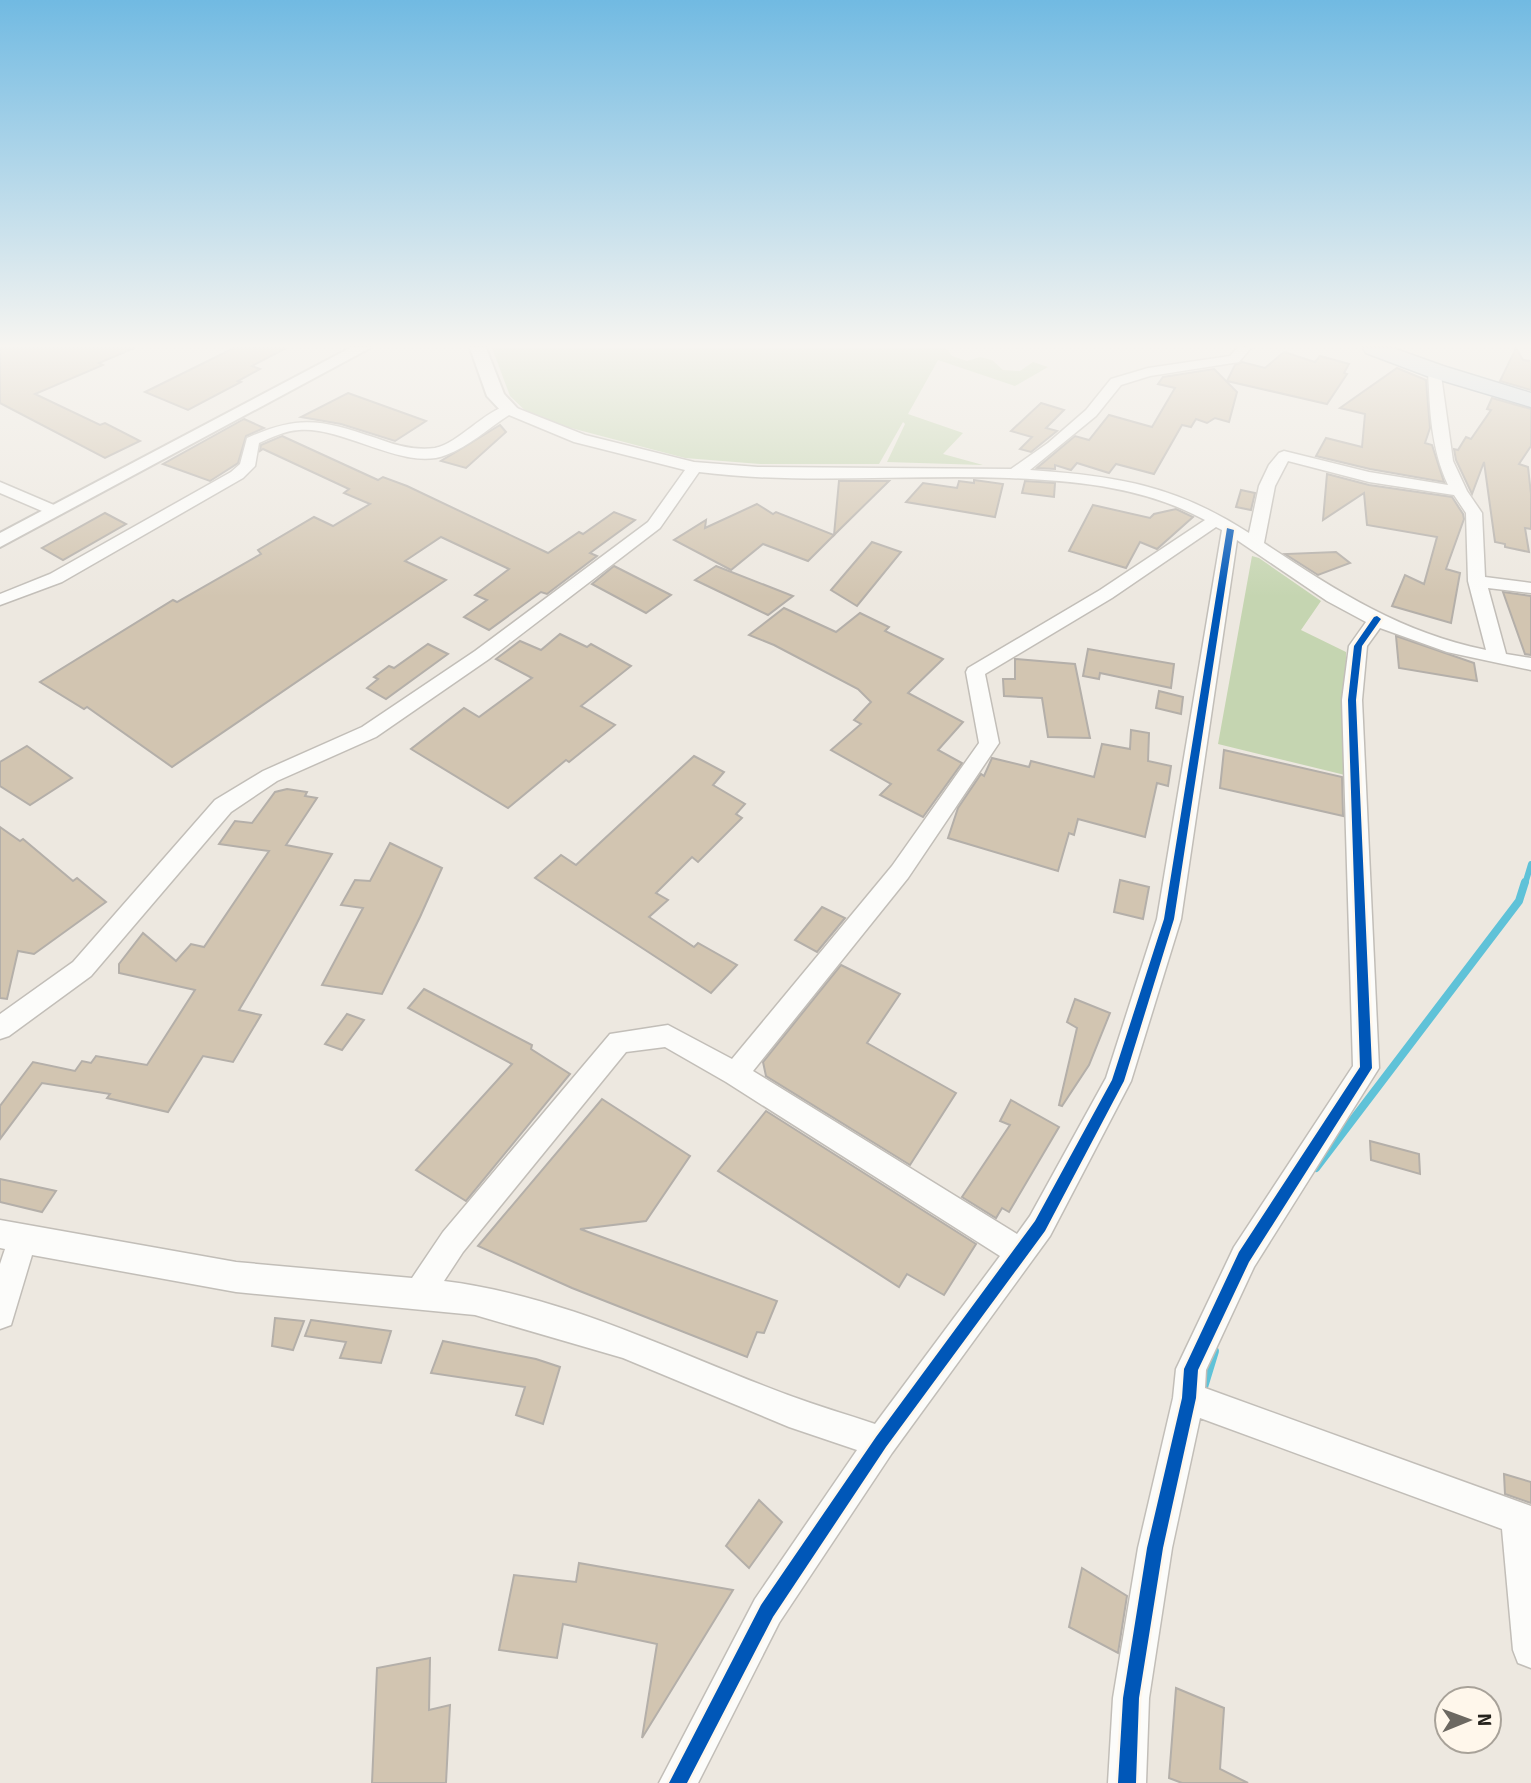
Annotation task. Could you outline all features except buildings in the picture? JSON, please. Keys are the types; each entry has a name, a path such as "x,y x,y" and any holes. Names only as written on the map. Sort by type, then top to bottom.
{"street":[{"path":"0,541 205,431"},
{"path":"0,600 56,578 237,475 247,466 252,441 274,431"},
{"path":"335,431 383,446 431,454 441,452 474,431"},
{"path":"555,431 635,455 695,467 781,472 1015,472 1144,489 1184,503 1336,599 1377,619 1437,643 1531,664"},
{"path":"1015,472 1054,446 1071,431"},
{"path":"1438,431 1445,461 1459,491 1474,513 1477,581 1498,658"},
{"path":"1255,546 1270,481 1284,456 1369,477 1459,491"},
{"path":"0,1028 82,969 223,806 270,776 369,733 482,655 654,525 695,467"},
{"path":"0,487 55,511"},
{"path":"734,1074 823,969 941,816 989,743 975,673 1222,525"},
{"path":"678,1783 766,1611 881,1442 1047,1214 1118,1081 1159,955 1181,850 1222,525"},
{"path":"1477,581 1531,588"},
{"path":"1127,1783 1131,1698 1155,1548 1200,1402 1191,1369 1244,1257 1366,1068 1352,700 1358,646 1377,619"},
{"path":"419,1293 453,1242 619,1042 667,1036 734,1074 1019,1252"},
{"path":"0,1314 11,1236 236,1277 475,1300 623,1343 789,1411 881,1442"},
{"path":"1200,1402 1525,1521 1531,1650"}],"green space":[{"path":"583,431 898,431 879,464 760,464 685,458"},
{"path":"902,431 958,431 963,433 943,454 983,465 887,462"},
{"path":"1252,556 1259,558 1321,601 1301,630 1346,652 1345,775 1218,744"}],"waterway":[{"path":"1525,884 1531,864"},
{"path":"1316,1168 1519,901 1525,882"},
{"path":"1203,1387 1214,1351"}],"cycle path":[{"path":"678,1783 767,1611 881,1442 1040,1226 1118,1081 1169,919 1230,530"},
{"path":"1127,1783 1131,1698 1155,1548 1189,1398 1191,1369 1244,1257 1366,1068 1352,700 1358,646 1377,619"}]}
